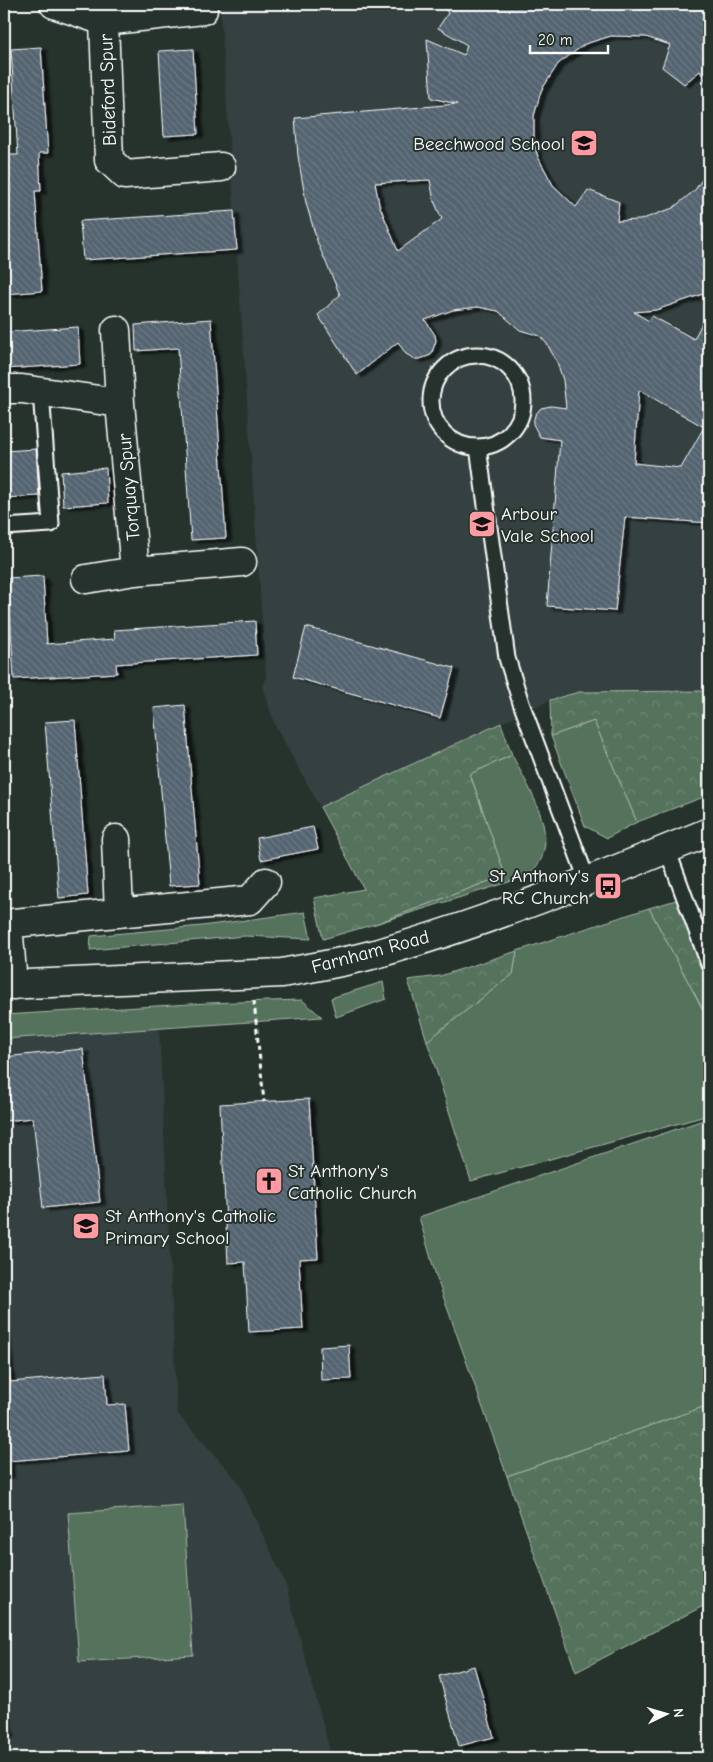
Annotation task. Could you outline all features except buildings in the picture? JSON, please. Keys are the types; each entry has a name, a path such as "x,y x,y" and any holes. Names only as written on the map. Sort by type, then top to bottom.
{"street":[{"name":"Bideford Spur","path":"54,4 104,21 203,10"},
{"name":"Bideford Spur","path":"104,21 109,160 125,175 221,167"},
{"name":"Torquay Spur","path":"116,330 120,403 135,571"},
{"path":"4,389 120,403"},
{"path":"86,579 135,571 242,562"},
{"name":"Farnham Road","path":"266,882 250,900 6,924 8,985 251,972 282,973 378,953 498,914 709,832"},
{"path":"116,839 119,913"}],"lane":[{"path":"472,355 485,355 500,361 509,368 520,384 523,404 517,424 502,440 478,447 462,445 453,440 436,422 431,406 431,393 440,372 453,361 472,355"},
{"path":"4,527 51,524 41,392"},
{"path":"478,447 508,658 521,704 587,880"},
{"path":"667,849 709,964"}],"path":[{"path":"251,972 264,1102"}],"shaded area":[{"name":"Arbour Vale School","path":"220,4 709,4 709,691 579,692 550,700 320,807 275,725 262,686 266,679"},
{"name":"St Anthony's Catholic Primary School","path":"159,1028 177,1413 237,1480 285,1582 332,1758 4,1758 4,1039"}],"green space":[{"path":"709,691 709,795 637,822 594,721 551,736 550,700 579,692"},
{"path":"594,721 637,822 607,838 585,826 551,736"},
{"path":"501,723 512,755 470,774 505,875 375,924 323,939 314,898 364,889 320,807"},
{"path":"512,755 537,804 544,832 545,845 540,862 536,867 528,876 375,924 505,875 470,774"},
{"path":"683,898 709,974 709,1021 649,908"},
{"path":"649,908 709,1021 709,1115 471,1181 427,1041 513,974 517,951"},
{"path":"305,912 311,939 245,936 90,950 91,936 202,926"},
{"path":"517,951 513,974 427,1041 408,980 440,976"},
{"path":"383,982 386,999 336,1017 331,998"},
{"path":"302,1000 322,1017 4,1039 4,1015 207,1003"},
{"path":"709,1118 709,1405 507,1476 436,1276 419,1217"},
{"path":"709,1405 709,1603 576,1672 507,1476"},
{"path":"183,1505 193,1655 79,1662 68,1513"}],"place":[{"name":"Beechwood School","path":"584,143"},
{"name":"Arbour Vale School","path":"482,524"},
{"name":"St Anthony's RC Church","path":"608,886"},
{"name":"St Anthony's Catholic Church","path":"269,1181"},
{"name":"St Anthony's Catholic Primary School","path":"86,1226"}]}
